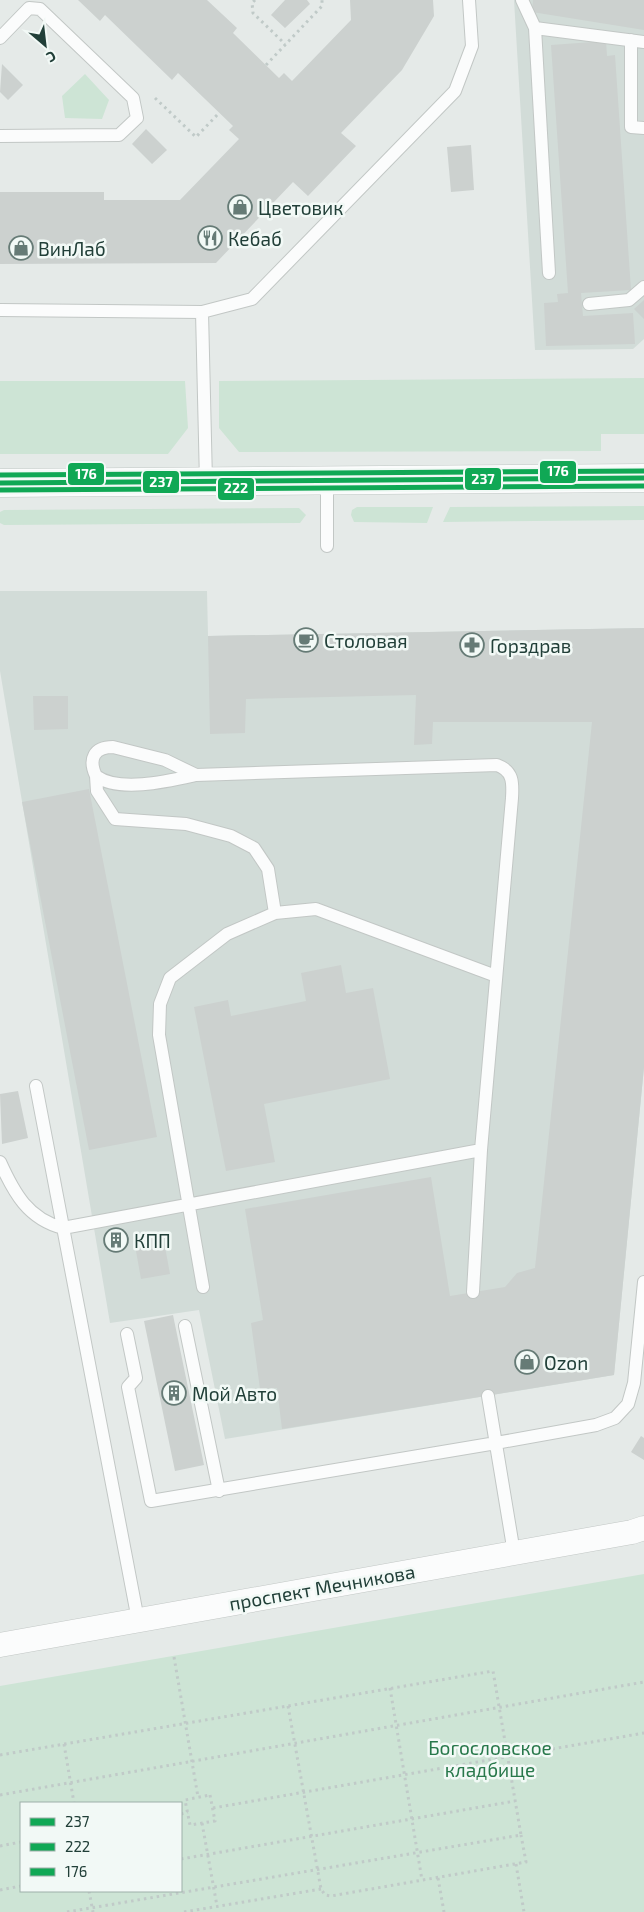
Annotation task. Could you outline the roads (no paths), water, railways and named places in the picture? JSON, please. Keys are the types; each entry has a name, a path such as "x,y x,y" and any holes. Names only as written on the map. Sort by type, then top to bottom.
{"street":[{"path":"0,483 644,478"},
{"name":"проспект Мечникова","path":"0,1645 632,1532 644,1528"}],"lane":[{"path":"0,310 202,312 252,299 455,91 472,46 470,0"},
{"path":"522,0 535,28 549,273"},
{"path":"0,38 29,8 40,9 133,98 136,118 119,135 0,136"},
{"path":"535,28 644,42"},
{"path":"631,40 631,127 644,128"},
{"path":"589,304 629,300 644,287"},
{"path":"202,312 206,482"},
{"path":"327,480 327,546"},
{"path":"196,775 165,760 113,747 104,747 96,751 92,758 97,791 115,819 186,824 231,836 254,848 268,869 275,913"},
{"path":"96,776 113,784 164,782 196,775 497,766 505,768 511,775 513,791 481,1150 473,1292"},
{"path":"203,1287 159,1035 160,1004 170,978 227,934 275,913 316,910 496,976"},
{"path":"36,1086 138,1620"},
{"path":"0,1162 21,1203 37,1217 63,1228 481,1150"},
{"path":"127,1334 136,1378 128,1387 151,1501 496,1443 596,1425 615,1418 628,1404 634,1383 644,1282"},
{"path":"185,1326 219,1491"},
{"path":"488,1396 514,1553"}],"place":[{"name":"Цветовик","path":"240,207"},
{"name":"Кебаб","path":"210,238"},
{"name":"ВинЛаб","path":"21,248"},
{"name":"Столовая","path":"306,640"},
{"name":"Горздрав","path":"472,645"},
{"name":"КПП","path":"116,1240"},
{"name":"Ozon","path":"527,1362"},
{"name":"Мой Авто","path":"174,1393"}],"park label":[{"name":"Богословское кладбище","path":"490,1758"}]}
